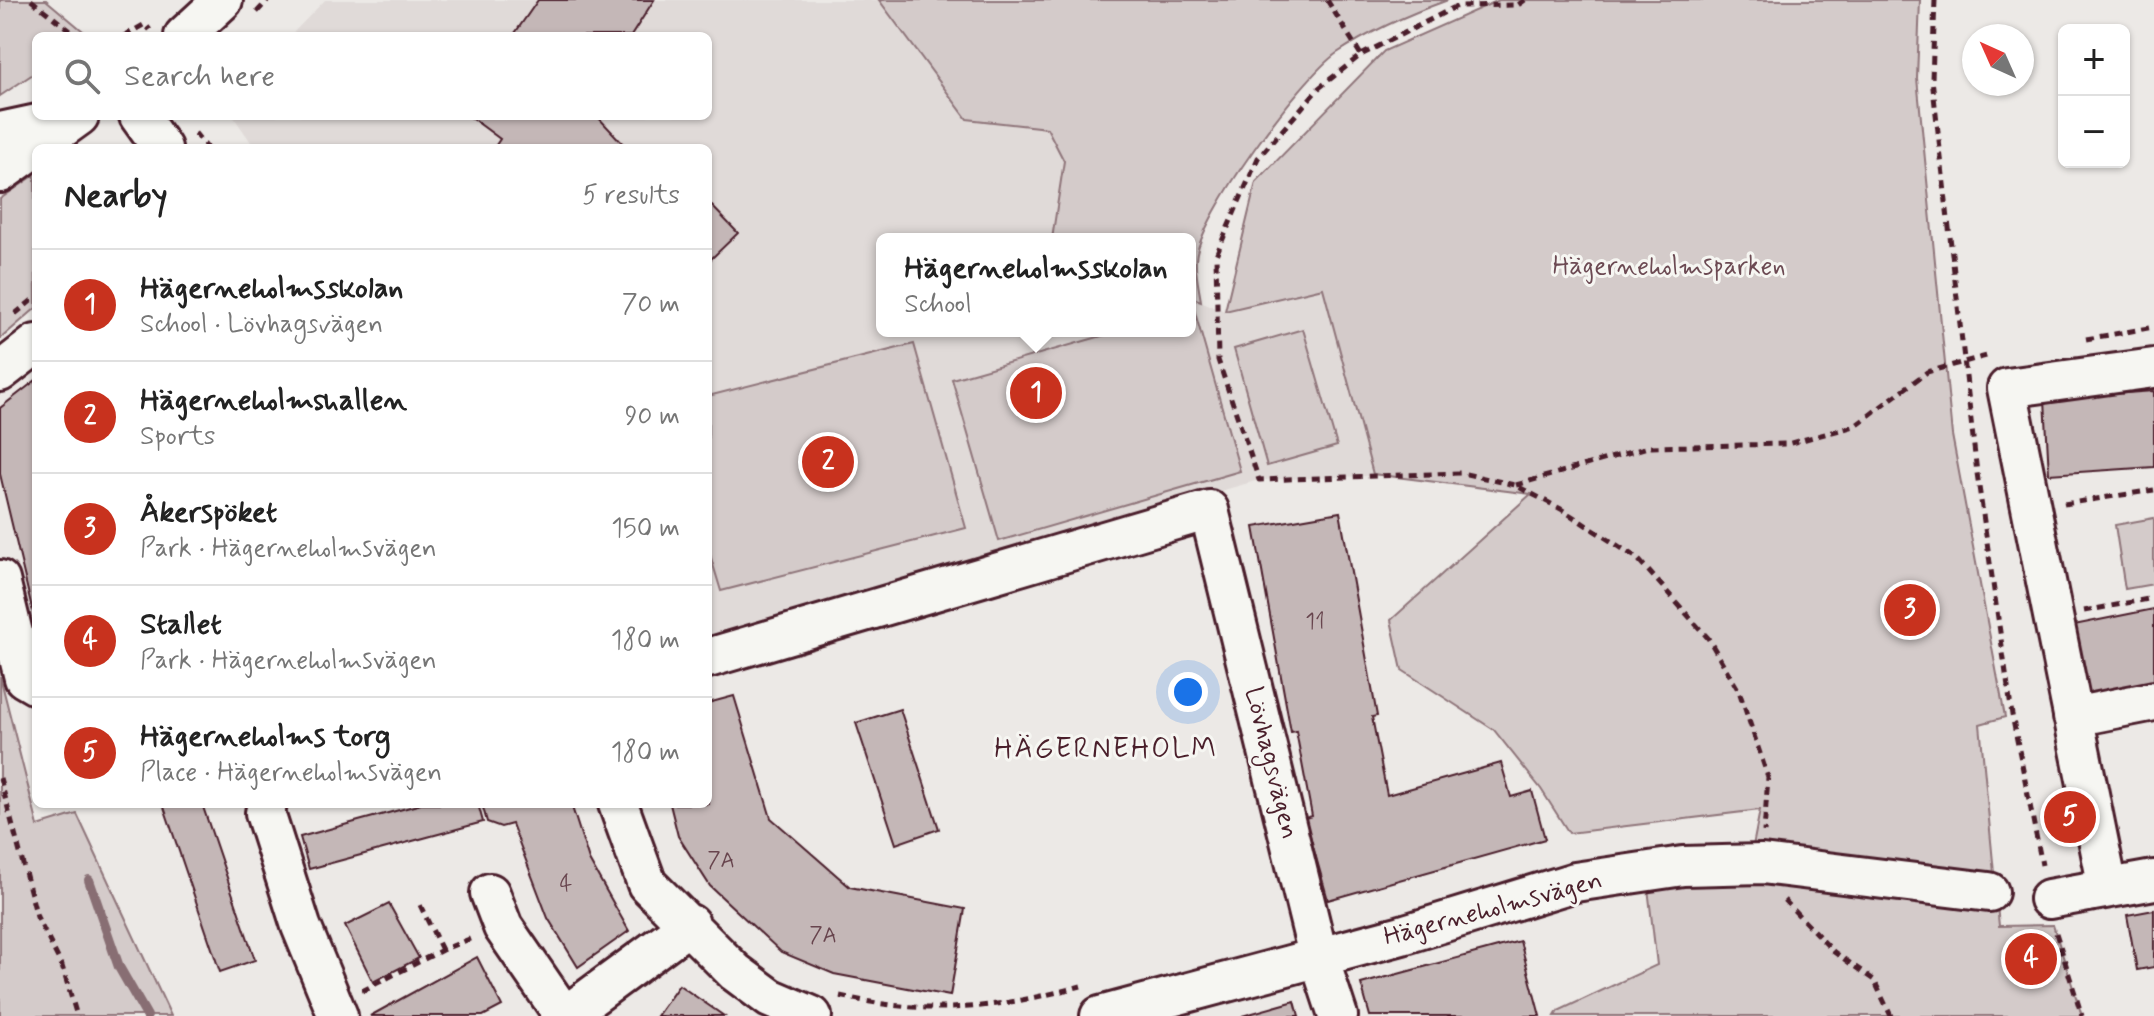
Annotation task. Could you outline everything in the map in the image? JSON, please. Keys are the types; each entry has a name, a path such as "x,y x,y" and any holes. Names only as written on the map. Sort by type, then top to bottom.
{"street":[{"path":"188,32 223,0"},
{"path":"0,132 57,120"},
{"path":"0,146 66,120"},
{"path":"39,144 71,120"},
{"path":"142,120 159,144"},
{"path":"0,173 32,149"},
{"path":"0,372 32,347"},
{"path":"2108,888 2007,388 2154,368"},
{"name":"Lövhagsvägen","path":"712,657 1209,510 1318,955 1338,1016"},
{"path":"0,580 24,678 32,683"},
{"path":"2073,717 2154,701"},
{"path":"266,808 265,813 301,926 336,1011"},
{"path":"619,808 647,884 735,972 770,998 812,1016"},
{"name":"Hägerneholmsvägen","path":"1100,1016 1318,955 1402,935 1575,882 1683,866 1771,865 1989,892"},
{"path":"2049,899 2154,880"},
{"path":"496,910 565,1016 690,924"}],"path":[{"path":"31,0 72,32"},
{"path":"1327,0 1361,55"},
{"path":"1525,0 1518,5 1457,6 1361,55 1319,88 1258,158 1216,255 1218,360 1259,480 1462,473 1515,485 1561,509 1637,558 1708,638 1739,691 1768,777 1771,865 1788,907 1834,952 1874,980 1891,1016"},
{"path":"1935,0 1932,79 2012,715 2049,899 2082,1016"},
{"path":"131,32 145,24 152,32"},
{"path":"1515,485 1648,447 1787,444 1855,426 1927,372 1965,360"},
{"path":"0,778 37,917 62,966 77,1016"},
{"path":"420,905 442,950"},
{"path":"336,1011 442,950 496,910"}],"shaded area":[{"path":"325,0 879,0 967,119 1046,128 1064,161 1053,233 876,233 876,337 1196,337 1196,299 1225,311 1323,288 1395,475 1259,480 712,636 712,144 252,144 236,120 712,120 712,32 294,32"}],"green space":[{"path":"0,0 46,0 84,32 32,32 32,75 0,96"},
{"path":"879,0 1448,0 1391,23 1337,53 1321,67 1277,118 1232,182 1201,239 1196,259 1196,233 1053,233 1064,161 1047,128 967,119"},
{"name":"Hägerneholmsparken","path":"1499,0 1920,0 1917,78 1952,435 2005,717 1980,724 1999,926 2053,925 2082,1016 1555,1016 1558,1011 1657,965 1648,888 1746,882 1760,810 1569,833 1541,789 1494,730 1402,670 1391,620 1531,494 1373,474 1323,288 1225,311 1256,182 1384,51"},
{"path":"32,177 32,311 0,339 0,199"},
{"path":"1196,264 1197,275 1201,301 1196,299"},
{"path":"1196,316 1240,471 999,541 952,379 1098,337 1196,337"},
{"path":"1303,329 1337,446 1267,466 1234,349"},
{"path":"914,344 966,528 721,591 712,561 712,395"},
{"path":"2154,518 2154,584 2125,589 2115,525"},
{"path":"0,676 38,826 77,814 171,1016 0,1016"}],"building":[{"path":"538,0 654,0 634,32 516,32"},
{"path":"474,120 601,120 623,144 497,144 500,139"},
{"path":"712,206 738,233 712,258"},
{"path":"32,383 32,608 0,474 0,408"},
{"path":"2154,391 2154,467 2049,474 2045,399"},
{"path":"1340,512 1377,716 1372,717 1387,795 1501,763 1511,797 1532,791 1545,839 1328,900 1305,818 1312,816 1296,731 1291,732 1254,527"},
{"path":"2154,609 2154,688 2078,702 2069,626"},
{"path":"734,696 771,818 850,887 965,909 950,996 834,974 781,952 710,886 678,836 671,808 712,808 712,702"},
{"path":"900,709 939,829 896,844 856,723"},
{"path":"164,808 203,808 255,960 220,972"},
{"path":"406,808 479,808 483,822 309,869 300,837"},
{"path":"483,808 572,808 589,860 629,931 578,967 548,918 512,824 501,827 487,822"},
{"path":"389,904 419,958 373,982 345,926"},
{"path":"2154,910 2154,967 2137,970 2127,915"},
{"path":"1520,941 1540,1016 1370,1016 1361,984"},
{"path":"477,957 502,1006 483,1016 370,1016"},
{"path":"679,985 724,1016 657,1016"},
{"path":"1295,1001 1299,1016 1242,1016"}],"waterway":[{"path":"89,880 119,967 147,1016"}],"place":[{"name":"Hägerneholmsskolan","path":"1036,393"},
{"name":"Hägerneholmshallen","path":"828,462"},
{"name":"Åkerspöket","path":"1910,610"},
{"name":"Hägerneholms torg","path":"2070,817"},
{"name":"Stallet","path":"2031,959"}],"district":[{"name":"HÄGERNEHOLM","path":"1106,749"}]}
